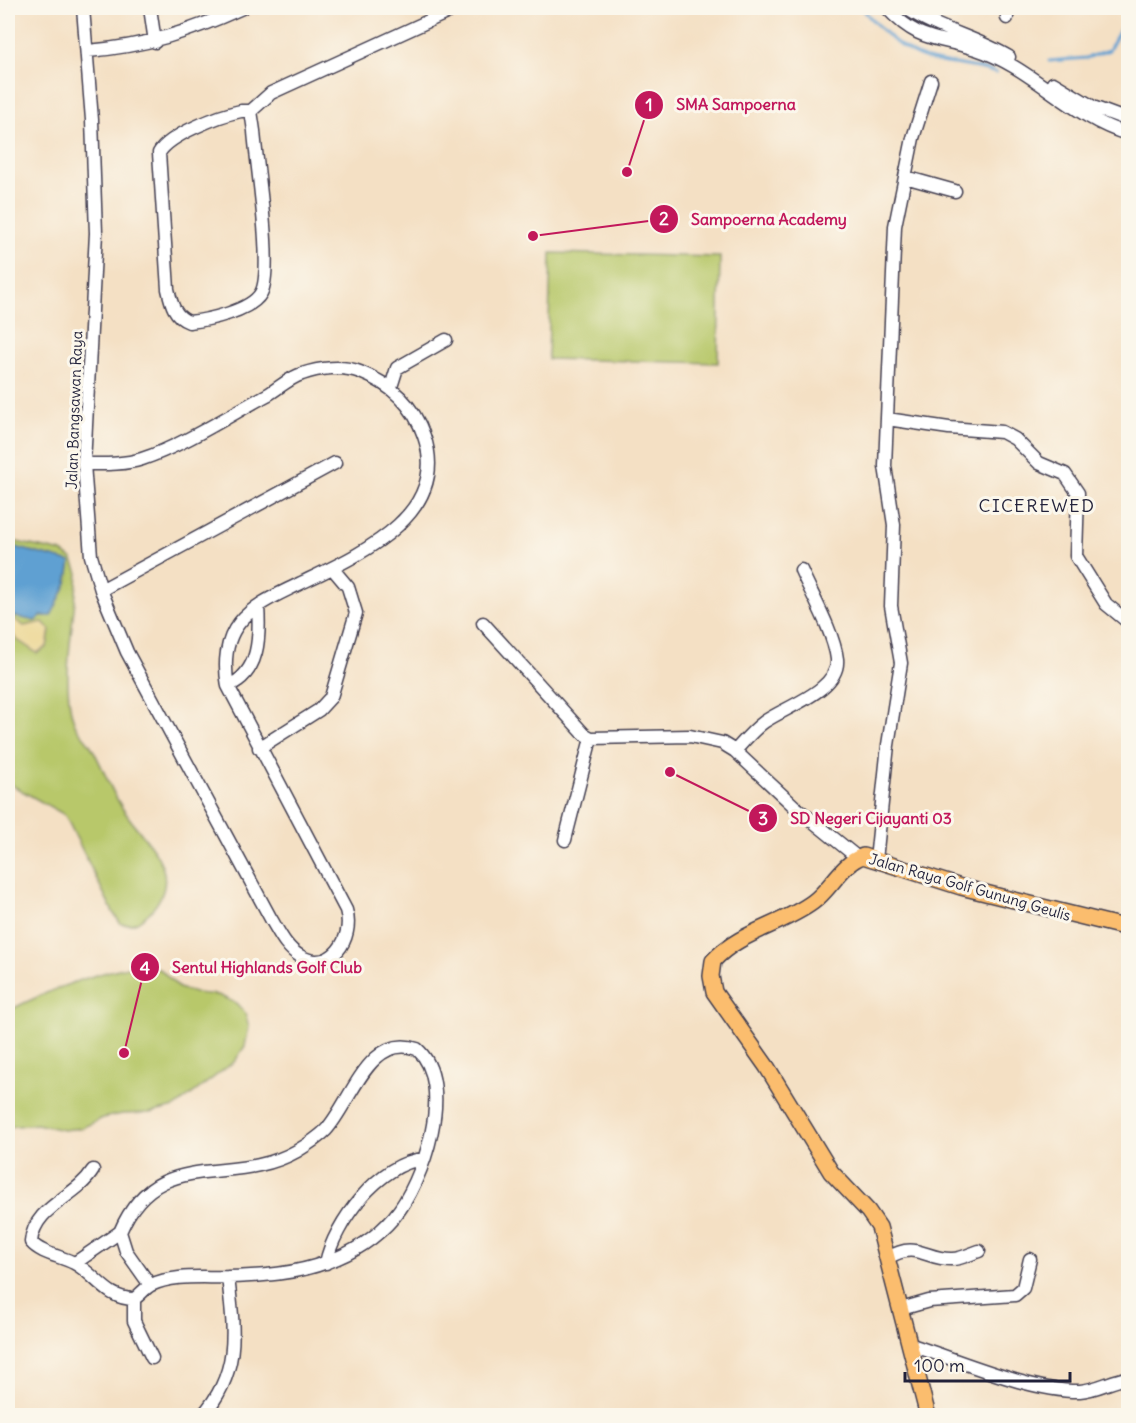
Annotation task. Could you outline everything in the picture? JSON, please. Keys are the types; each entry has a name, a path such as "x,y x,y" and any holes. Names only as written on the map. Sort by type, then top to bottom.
{"main road":[{"name":"Jalan Raya Golf Gunung Geulis","path":"928,1416 888,1258 875,1220 831,1172 818,1154 767,1067 714,992 711,976 713,961 723,950 814,901 852,861 863,856 972,890 1128,928"}],"street":[{"name":"Jalan Bangsawan Raya","path":"83,8 88,51 96,233 84,464 89,540 101,590 127,652 271,919 294,952 310,960 320,960 341,948 350,930 349,920 259,748"},
{"path":"150,8 155,42"},
{"path":"88,51 155,42 191,31 242,8"},
{"path":"251,111 266,262 264,285 257,298 246,306 200,321 184,320 174,309 168,289 159,153 166,143 209,121 233,112 251,111 271,93 457,8"},
{"path":"887,8 899,21 932,40 977,49 1025,74 1087,116 1128,134"},
{"path":"906,8 938,27 987,44 1093,107 1128,120"},
{"path":"876,860 888,745 901,663 891,606 894,525 885,466 895,226 913,138 931,81"},
{"path":"905,177 955,191"},
{"path":"391,387 397,368 446,340"},
{"path":"84,464 109,464 142,459 270,393 299,374 313,370 336,368 358,371 391,387 408,405 424,435 428,450 426,487 409,516 394,530 332,568 258,606 240,622 229,643 225,662 228,686 259,748 319,710 331,697 356,613 348,587 332,568"},
{"path":"887,419 949,428 1002,432 1015,439 1040,463 1065,474 1078,493 1076,556 1106,603 1128,622"},
{"path":"101,590 335,463"},
{"path":"735,751 763,723 817,693 827,685 834,673 837,661 830,638 801,570"},
{"path":"228,686 245,676 255,655 259,635 258,606"},
{"path":"483,623 576,726 591,738 690,736 710,738 735,751 794,806 858,858"},
{"path":"565,840 591,738"},
{"path":"75,1263 120,1232 134,1207 152,1188 166,1179 181,1174 248,1168 279,1160 309,1143 331,1123 373,1061 381,1053 399,1046 410,1046 423,1053 433,1079 434,1116 416,1184 394,1218 364,1245 326,1263 275,1273 184,1278 150,1285 134,1299 122,1299 113,1295 75,1263 34,1246 31,1238 45,1211 80,1187 93,1170"},
{"path":"326,1263 334,1234 354,1205 405,1162 424,1159"},
{"path":"120,1232 126,1251 150,1285"},
{"path":"888,1258 914,1250 954,1259 979,1251"},
{"path":"901,1309 929,1301 1015,1295 1023,1288 1030,1259"},
{"path":"202,1416 219,1389 233,1355 235,1337 228,1277"},
{"path":"134,1299 135,1321 152,1358"},
{"path":"911,1345 1022,1380 1074,1391 1092,1389 1128,1378"}],"green space":[{"path":"551,253 720,257 718,363 548,359"},
{"path":"8,540 62,552 73,560 78,573 69,650 70,709 76,727 91,746 116,798 153,850 164,873 164,886 160,899 149,913 133,924 121,924 114,914 65,815 8,783"},
{"path":"143,964 161,970 179,988 195,993 218,995 236,1003 245,1013 249,1027 245,1046 235,1061 175,1107 150,1113 122,1114 103,1118 82,1128 63,1130 37,1124 8,1127 8,1011 74,982"}],"sand":[{"path":"8,615 24,626 43,622 50,630 47,647 37,653 16,639 8,629"}],"water":[{"path":"8,545 71,562 67,583 51,616 41,616 35,621 8,615"}],"waterway":[{"path":"863,8 881,29 910,52 923,58 996,73"},
{"path":"1049,61 1086,58 1109,50 1128,15"}],"place":[{"name":"SMA Sampoerna","path":"627,172"},
{"name":"Sampoerna Academy","path":"533,236"},
{"name":"SD Negeri Cijayanti 03","path":"670,772"},
{"name":"Sentul Highlands Golf Club","path":"124,1053"}],"district":[{"name":"CICEREWED","path":"1037,505"}]}
